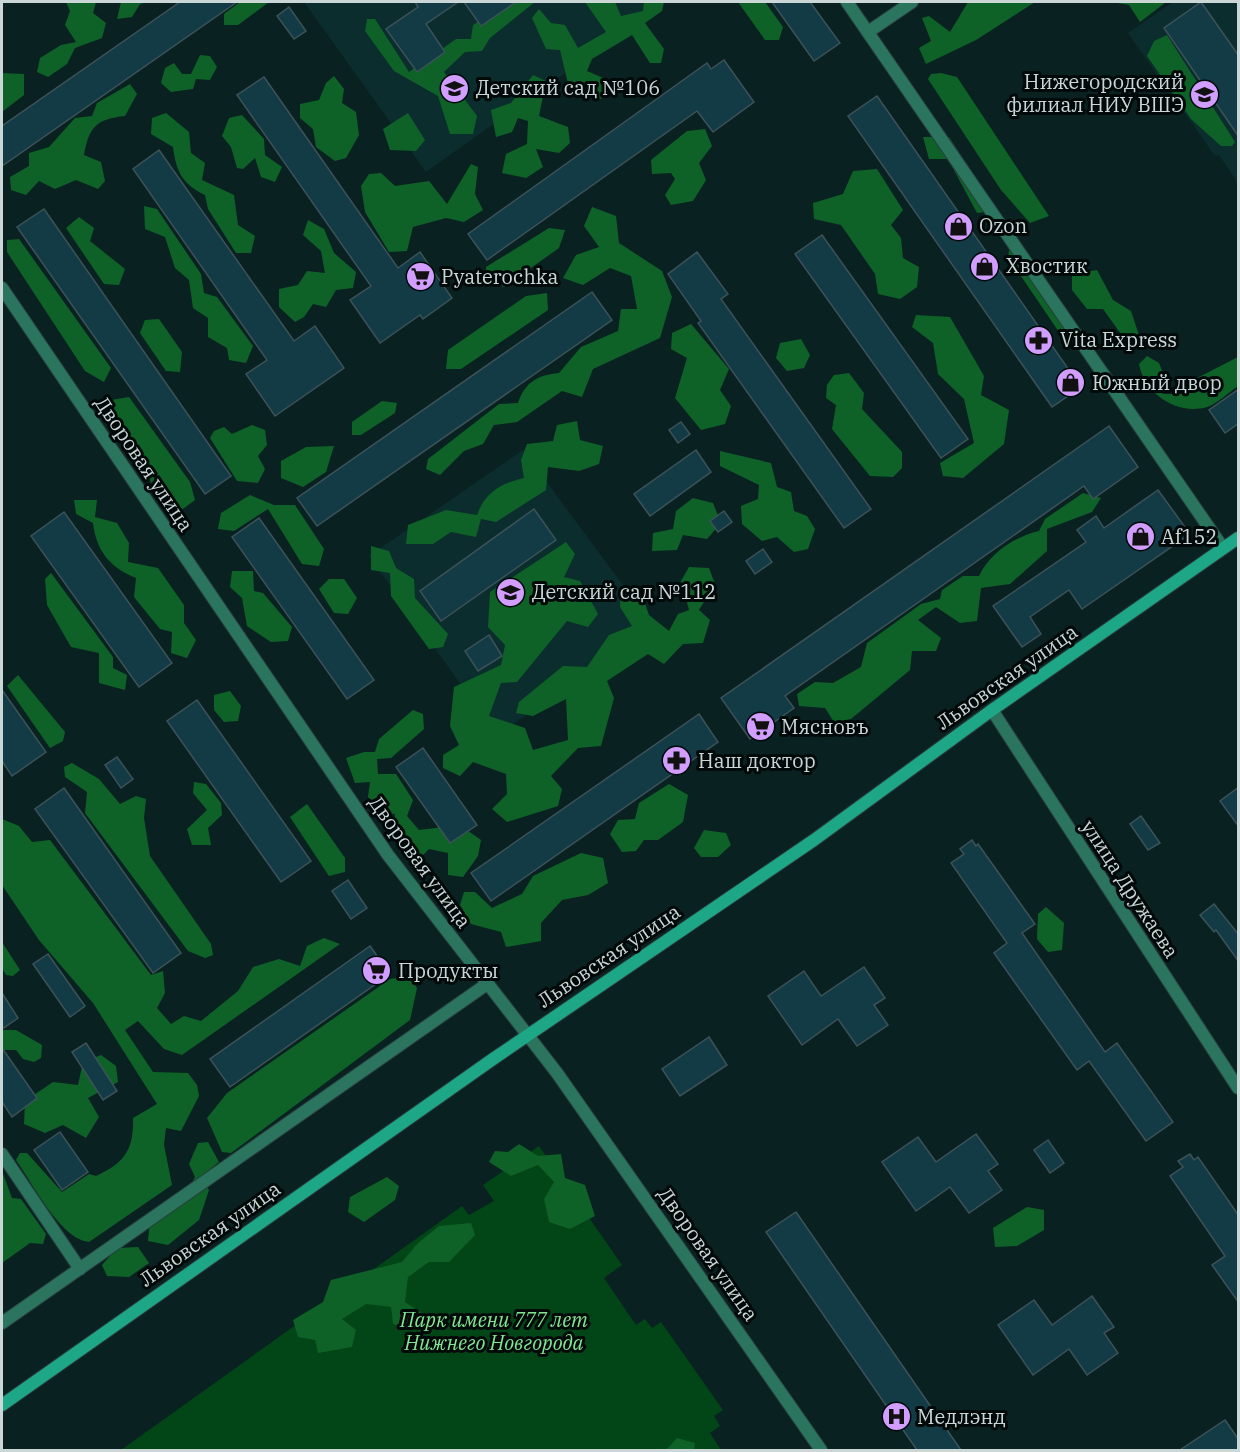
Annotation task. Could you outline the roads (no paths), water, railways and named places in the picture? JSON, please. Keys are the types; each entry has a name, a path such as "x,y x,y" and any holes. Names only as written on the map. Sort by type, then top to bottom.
{"main road":[{"name":"Львовская улица","path":"2,1405 526,1036 814,840 992,710 1239,538"}],"street":[{"path":"847,2 1223,548"},
{"path":"868,32 912,2"},
{"name":"Дворовая улица","path":"2,288 388,855 564,1083 821,1450"},
{"name":"улица Дружаева","path":"992,710 1239,1088"},
{"path":"2,1323 487,984"},
{"path":"2,1154 80,1269"}],"place":[{"name":"Детский сад №106","path":"455,88"},
{"name":"Нижегородский филиал НИУ ВШЭ","path":"1205,94"},
{"name":"Ozon","path":"958,226"},
{"name":"Хвостик","path":"985,266"},
{"name":"Pyaterochka","path":"420,277"},
{"name":"Vita Express","path":"1039,340"},
{"name":"Южный двор","path":"1071,383"},
{"name":"Af152","path":"1140,537"},
{"name":"Детский сад №112","path":"511,592"},
{"name":"Мясновъ","path":"760,727"},
{"name":"Наш доктор","path":"677,761"},
{"name":"Продукты","path":"377,971"},
{"name":"Медлэнд","path":"896,1417"}],"park label":[{"name":"Парк имени 777 лет Нижнего Новгорода","path":"494,1332"}]}
